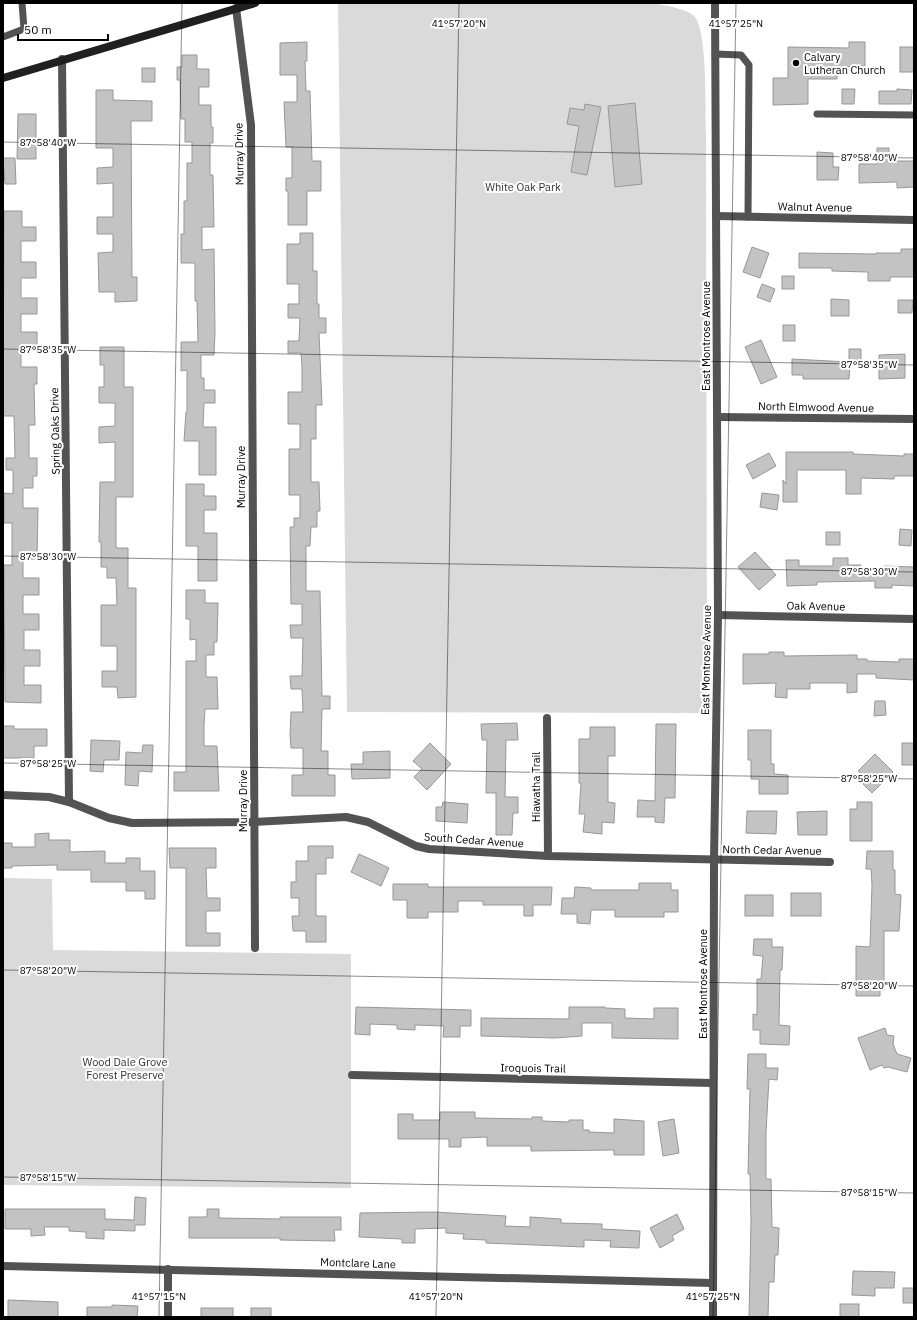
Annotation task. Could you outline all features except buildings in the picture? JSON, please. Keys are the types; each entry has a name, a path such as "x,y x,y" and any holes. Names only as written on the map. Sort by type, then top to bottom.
{"main road":[{"path":"3,78 62,59 255,3"}],"street":[{"name":"East Montrose Avenue","path":"713,1317 714,860 718,615 715,3"},
{"name":"Murray Drive","path":"236,8 251,125 255,948"},
{"name":"Spring Oaks Drive","path":"62,59 69,802"},
{"name":"Walnut Avenue","path":"716,216 914,220"},
{"name":"North Elmwood Avenue","path":"718,416 914,420"},
{"name":"Oak Avenue","path":"718,615 914,619"},
{"name":"Hiawatha Trail","path":"547,718 548,856"},
{"name":"South Cedar Avenue","path":"3,795 49,797 69,802 109,818 132,822 254,822 346,818 368,822 416,846 429,849 548,856 714,860"},
{"name":"North Cedar Avenue","path":"714,860 830,862"},
{"name":"Iroquois Trail","path":"352,1075 713,1083"},
{"name":"Montclare Lane","path":"3,1266 712,1284"},
{"path":"168,1269 168,1317"}],"lane":[{"path":"3,37 24,29 22,3"},
{"path":"715,54 741,55 748,65 748,217"},
{"path":"817,114 914,115"}],"green space":[{"name":"White Oak Park","path":"338,3 654,3 686,11 694,16 702,37 705,71 707,713 347,712"},
{"name":"Wood Dale Grove Forest Preserve","path":"3,878 52,879 53,950 351,954 351,1188 3,1185"}],"place":[{"name":"Calvary Lutheran Church","path":"796,63"}]}
